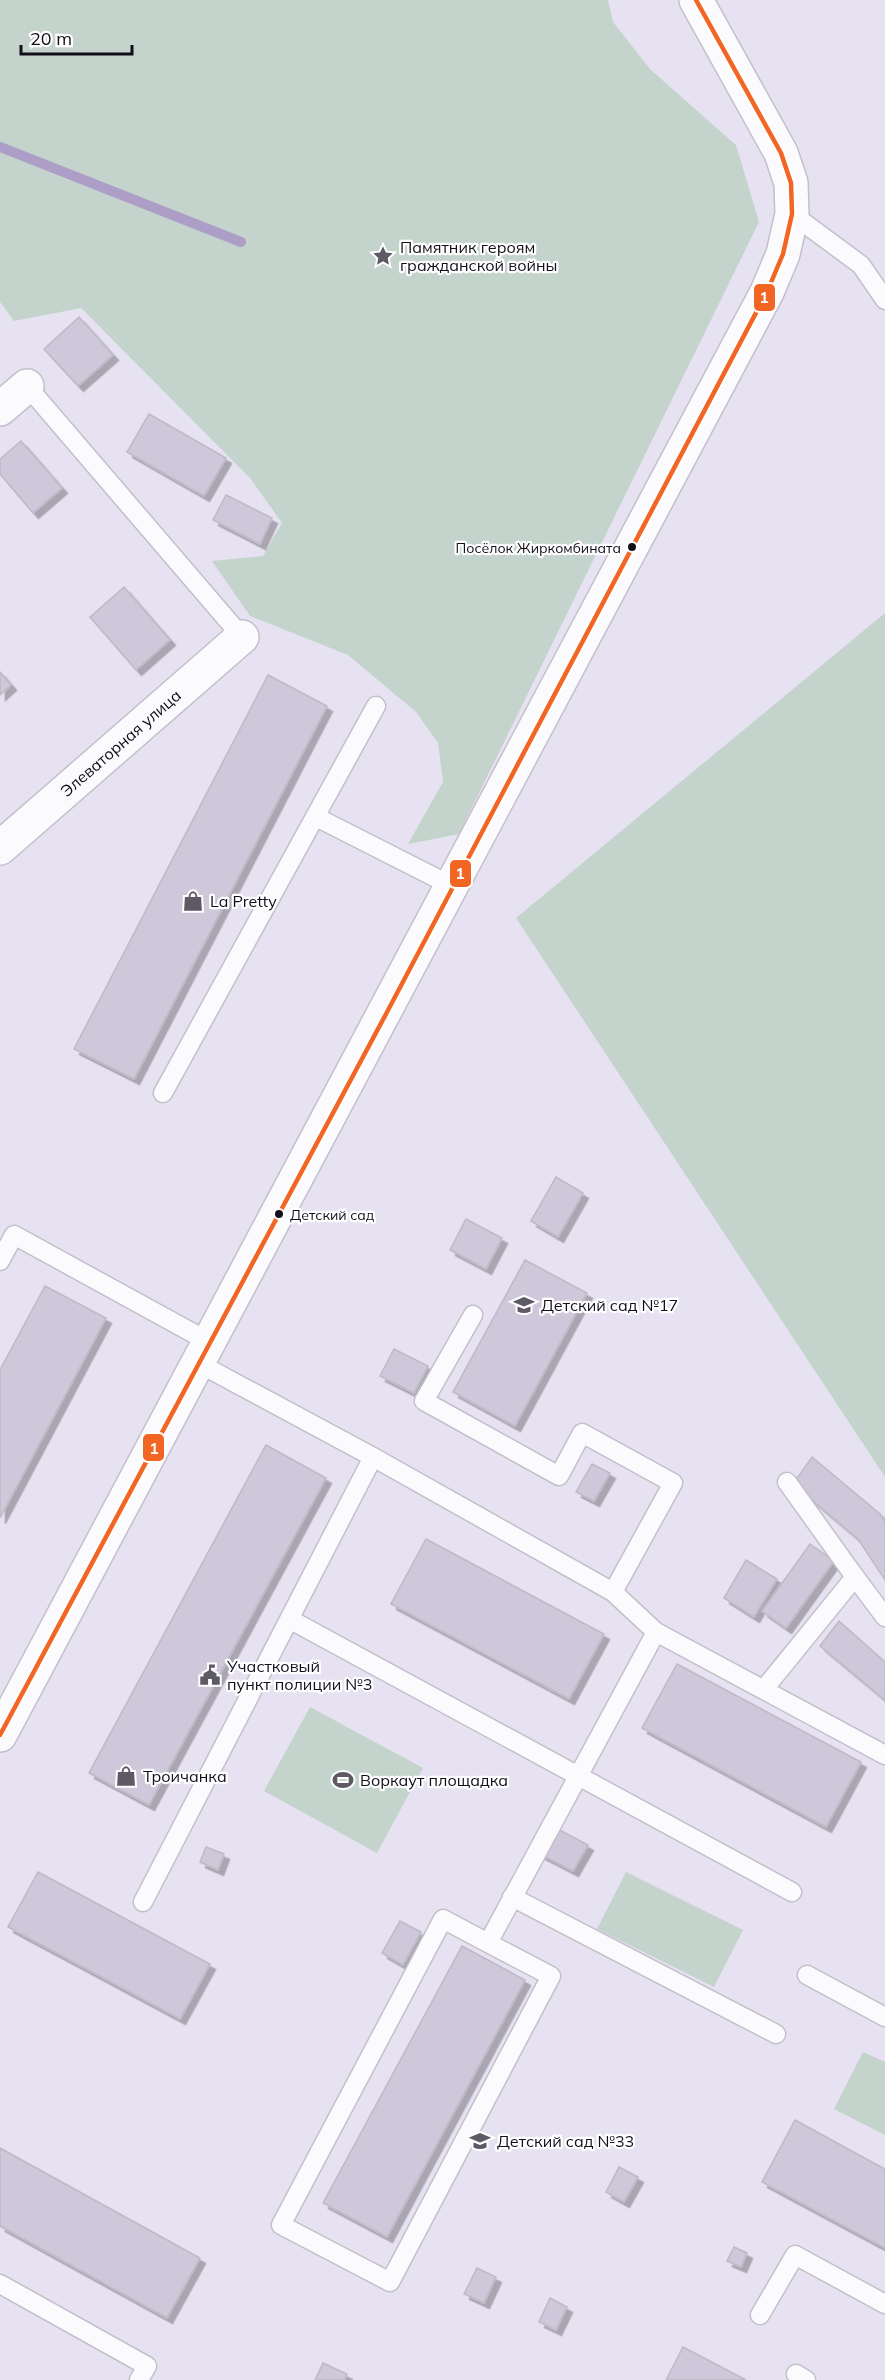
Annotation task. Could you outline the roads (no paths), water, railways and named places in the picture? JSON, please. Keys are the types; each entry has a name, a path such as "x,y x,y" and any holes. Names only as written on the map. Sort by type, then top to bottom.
{"street":[{"path":"0,1735 454,887 767,292 783,254 792,214 791,183 781,153 696,0"},
{"path":"0,409 27,386"},
{"name":"Элеваторная улица","path":"0,848 242,637"}],"lane":[{"path":"792,214 861,265 885,300"},
{"path":"27,386 242,637"},
{"path":"163,1093 376,706"},
{"path":"316,817 454,887"},
{"path":"0,1261 14,1235 373,1457 613,1592 656,1632 885,1755"},
{"path":"473,1315 424,1401 559,1476 582,1433 673,1483 613,1592"},
{"path":"143,1902 291,1620 373,1457"},
{"path":"787,1482 885,1617"},
{"path":"764,1689 855,1577"},
{"path":"291,1620 792,1892"},
{"path":"488,1943 656,1632"},
{"path":"512,1897 776,2034"},
{"path":"443,1919 488,1943 551,1976 390,2282 281,2225 443,1919"},
{"path":"807,1975 885,2017"},
{"path":"760,2315 795,2255 885,2304"},
{"path":"0,2284 147,2366 139,2380"}],"waterway":[{"path":"0,147 241,242"}],"place":[{"name":"Памятник героям гражданской войны","path":"383,256"},
{"name":"Посёлок Жиркомбината","path":"632,547"},
{"name":"La Pretty","path":"193,901"},
{"name":"Детский сад","path":"279,1214"},
{"name":"Детский сад №17","path":"524,1305"},
{"name":"Участковый пункт полиции №3","path":"210,1675"},
{"name":"Троичанка","path":"126,1776"},
{"name":"Воркаут площадка","path":"343,1780"},
{"name":"Детский сад №33","path":"480,2141"}]}
